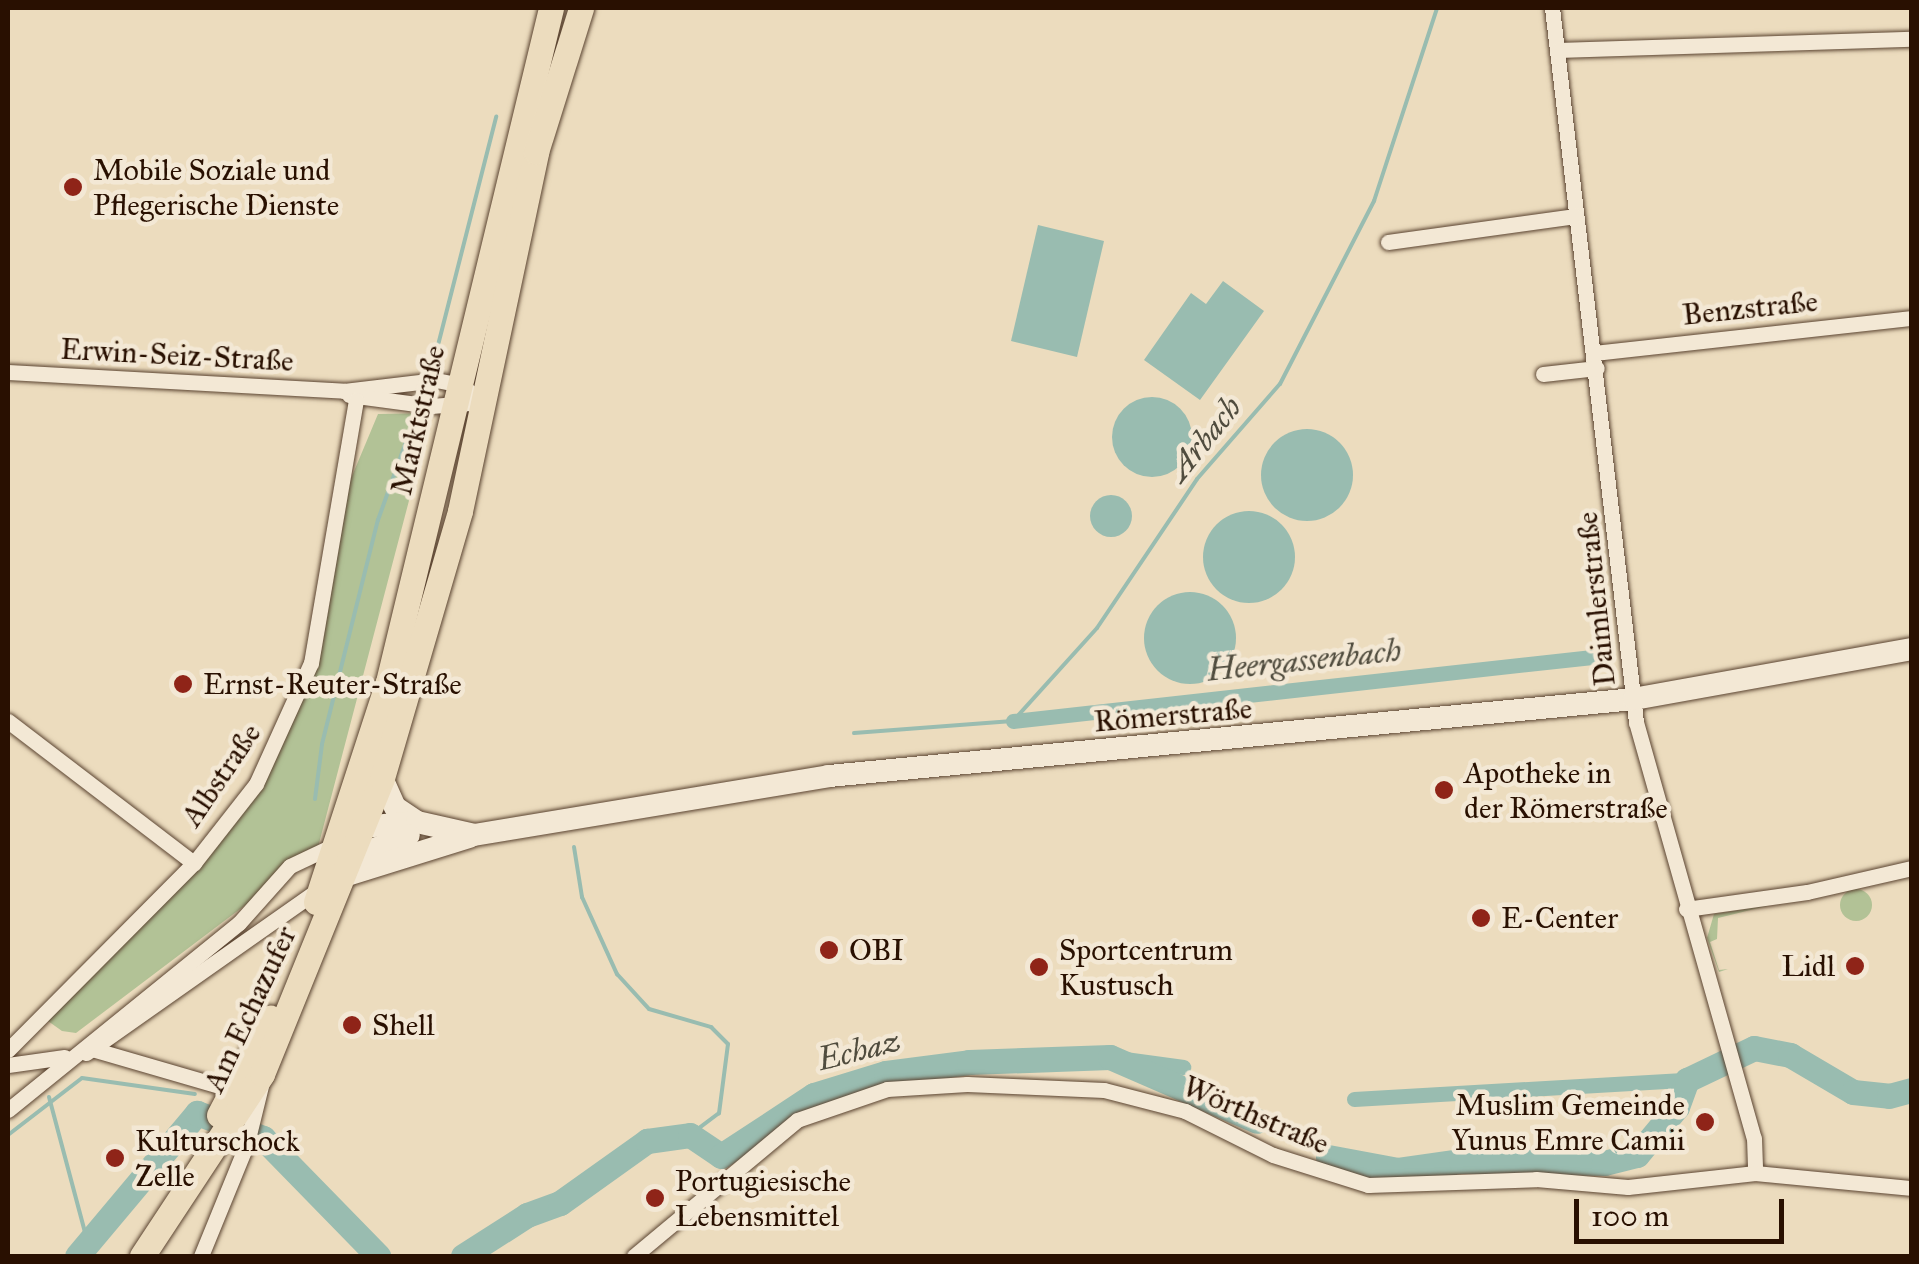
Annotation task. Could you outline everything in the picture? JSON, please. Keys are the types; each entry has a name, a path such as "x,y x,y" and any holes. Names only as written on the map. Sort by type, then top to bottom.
{"main road":[{"name":"Marktstraße","path":"334,875 388,682 551,8"},
{"name":"Marktstraße","path":"363,828 425,644 483,402 536,152 581,8"},
{"name":"Römerstraße","path":"363,828 417,822 474,835 829,776 1634,699 1912,650"},
{"path":"382,778 395,807 417,822"},
{"name":"Am Echazufer","path":"124,1256 235,1116 292,968 334,875 363,828"},
{"name":"Römerstraße","path":"334,875 383,840 441,828"},
{"path":"334,875 474,835"},
{"path":"334,875 380,864"},
{"name":"Am Echazufer","path":"142,1256 262,1074 334,875"}],"street":[{"name":"Daimlerstraße","path":"1552,8 1634,699 1686,909 1754,1138 1755,1173"},
{"path":"1557,50 1912,39"},
{"path":"1388,242 1575,216"},
{"name":"Benzstraße","path":"1543,374 1596,360 1912,318"},
{"name":"Erwin-Seiz-Straße","path":"8,372 350,396 458,395"},
{"name":"Erwin-Seiz-Straße","path":"350,396 375,383 483,402"},
{"name":"Albstraße","path":"8,1050 194,864 256,784 296,710 319,630 350,396"},
{"path":"8,721 194,864"},
{"path":"8,1108 68,1056 239,923 290,866 334,875"},
{"path":"1686,909 1807,892 1912,868"},
{"path":"24,1094 122,1032 334,875"},
{"path":"122,1032 122,1056"},
{"path":"92,1049 122,1056 235,1116 201,1256"},
{"path":"8,1065 68,1056"},
{"name":"Wörthstraße","path":"634,1256 796,1120 887,1089 967,1084 1104,1090 1186,1111 1273,1155 1368,1185 1536,1179 1628,1187 1755,1173 1912,1188"}],"green space":[{"path":"432,413 317,851 76,1033 62,1031 48,1021 51,1007 263,785 299,709 321,624 337,512 378,414"},
{"path":"1856,889 1868,893 1872,905 1868,917 1856,921 1844,917 1840,905 1844,893"},
{"path":"1771,905 1718,918 1717,939 1710,942 1719,970 1728,969 1719,972 1707,938 1714,914"}],"water":[{"path":"1038,225 1104,241 1077,357 1011,341"},
{"path":"1223,281 1264,311 1200,400 1144,360 1191,293 1206,304"},
{"path":"1152,397 1167,400 1180,409 1189,422 1189,452 1180,465 1167,474 1152,477 1137,474 1124,465 1115,452 1112,437 1115,422 1124,409 1137,400"},
{"path":"1298,429 1316,429 1333,436 1346,449 1353,475 1346,501 1333,514 1316,521 1298,521 1281,514 1268,501 1261,484 1261,466 1268,449 1281,436"},
{"path":"1111,495 1126,501 1132,516 1126,531 1111,537 1096,531 1090,516 1096,501"},
{"path":"1240,511 1258,511 1275,518 1288,531 1295,557 1288,583 1275,596 1258,603 1240,603 1223,596 1210,583 1203,566 1203,548 1210,531 1223,518"},
{"path":"1181,592 1199,592 1216,599 1229,612 1236,638 1229,664 1216,677 1199,684 1181,684 1164,677 1151,664 1144,647 1144,629 1151,612 1164,599"}],"waterway":[{"name":"Arbach","path":"854,733 1013,721 1097,628 1197,479 1280,384 1374,201 1437,8"},
{"path":"436,353 496,117"},
{"path":"315,799 322,744 378,520 407,439"},
{"name":"Heergassenbach","path":"1013,721 1601,656"},
{"name":"Arbach","path":"574,847 582,897 617,974 649,1009 711,1027 728,1044 719,1113 690,1135"},
{"name":"Echaz","path":"1328,1157 1398,1170 1461,1161 1604,1163 1637,1155 1677,1107 1687,1080 1754,1048 1790,1055 1853,1092 1889,1096 1912,1090"},
{"path":"1110,1057 1183,1067"},
{"name":"Echaz","path":"463,1256 527,1215 560,1203 647,1141 690,1135 721,1156 814,1095 886,1073 969,1062 1110,1057 1257,1121"},
{"path":"8,1135 82,1078 195,1094"},
{"path":"1354,1099 1687,1080"},
{"path":"49,1097 88,1244"},
{"name":"Echaz","path":"77,1256 197,1113 263,1138 378,1256"}],"place":[{"name":"Mobile Soziale und Pflegerische Dienste","path":"73,187"},
{"name":"Ernst-Reuter-Straße","path":"183,684"},
{"name":"Apotheke in der Römerstraße","path":"1444,790"},
{"name":"E-Center","path":"1481,918"},
{"name":"OBI","path":"829,950"},
{"name":"Lidl","path":"1855,966"},
{"name":"Sportcentrum Kustusch","path":"1039,967"},
{"name":"Shell","path":"352,1025"},
{"name":"Muslim Gemeinde Yunus Emre Camii","path":"1705,1122"},
{"name":"Kulturschock Zelle","path":"115,1158"},
{"name":"Portugiesische Lebensmittel","path":"655,1198"}]}
